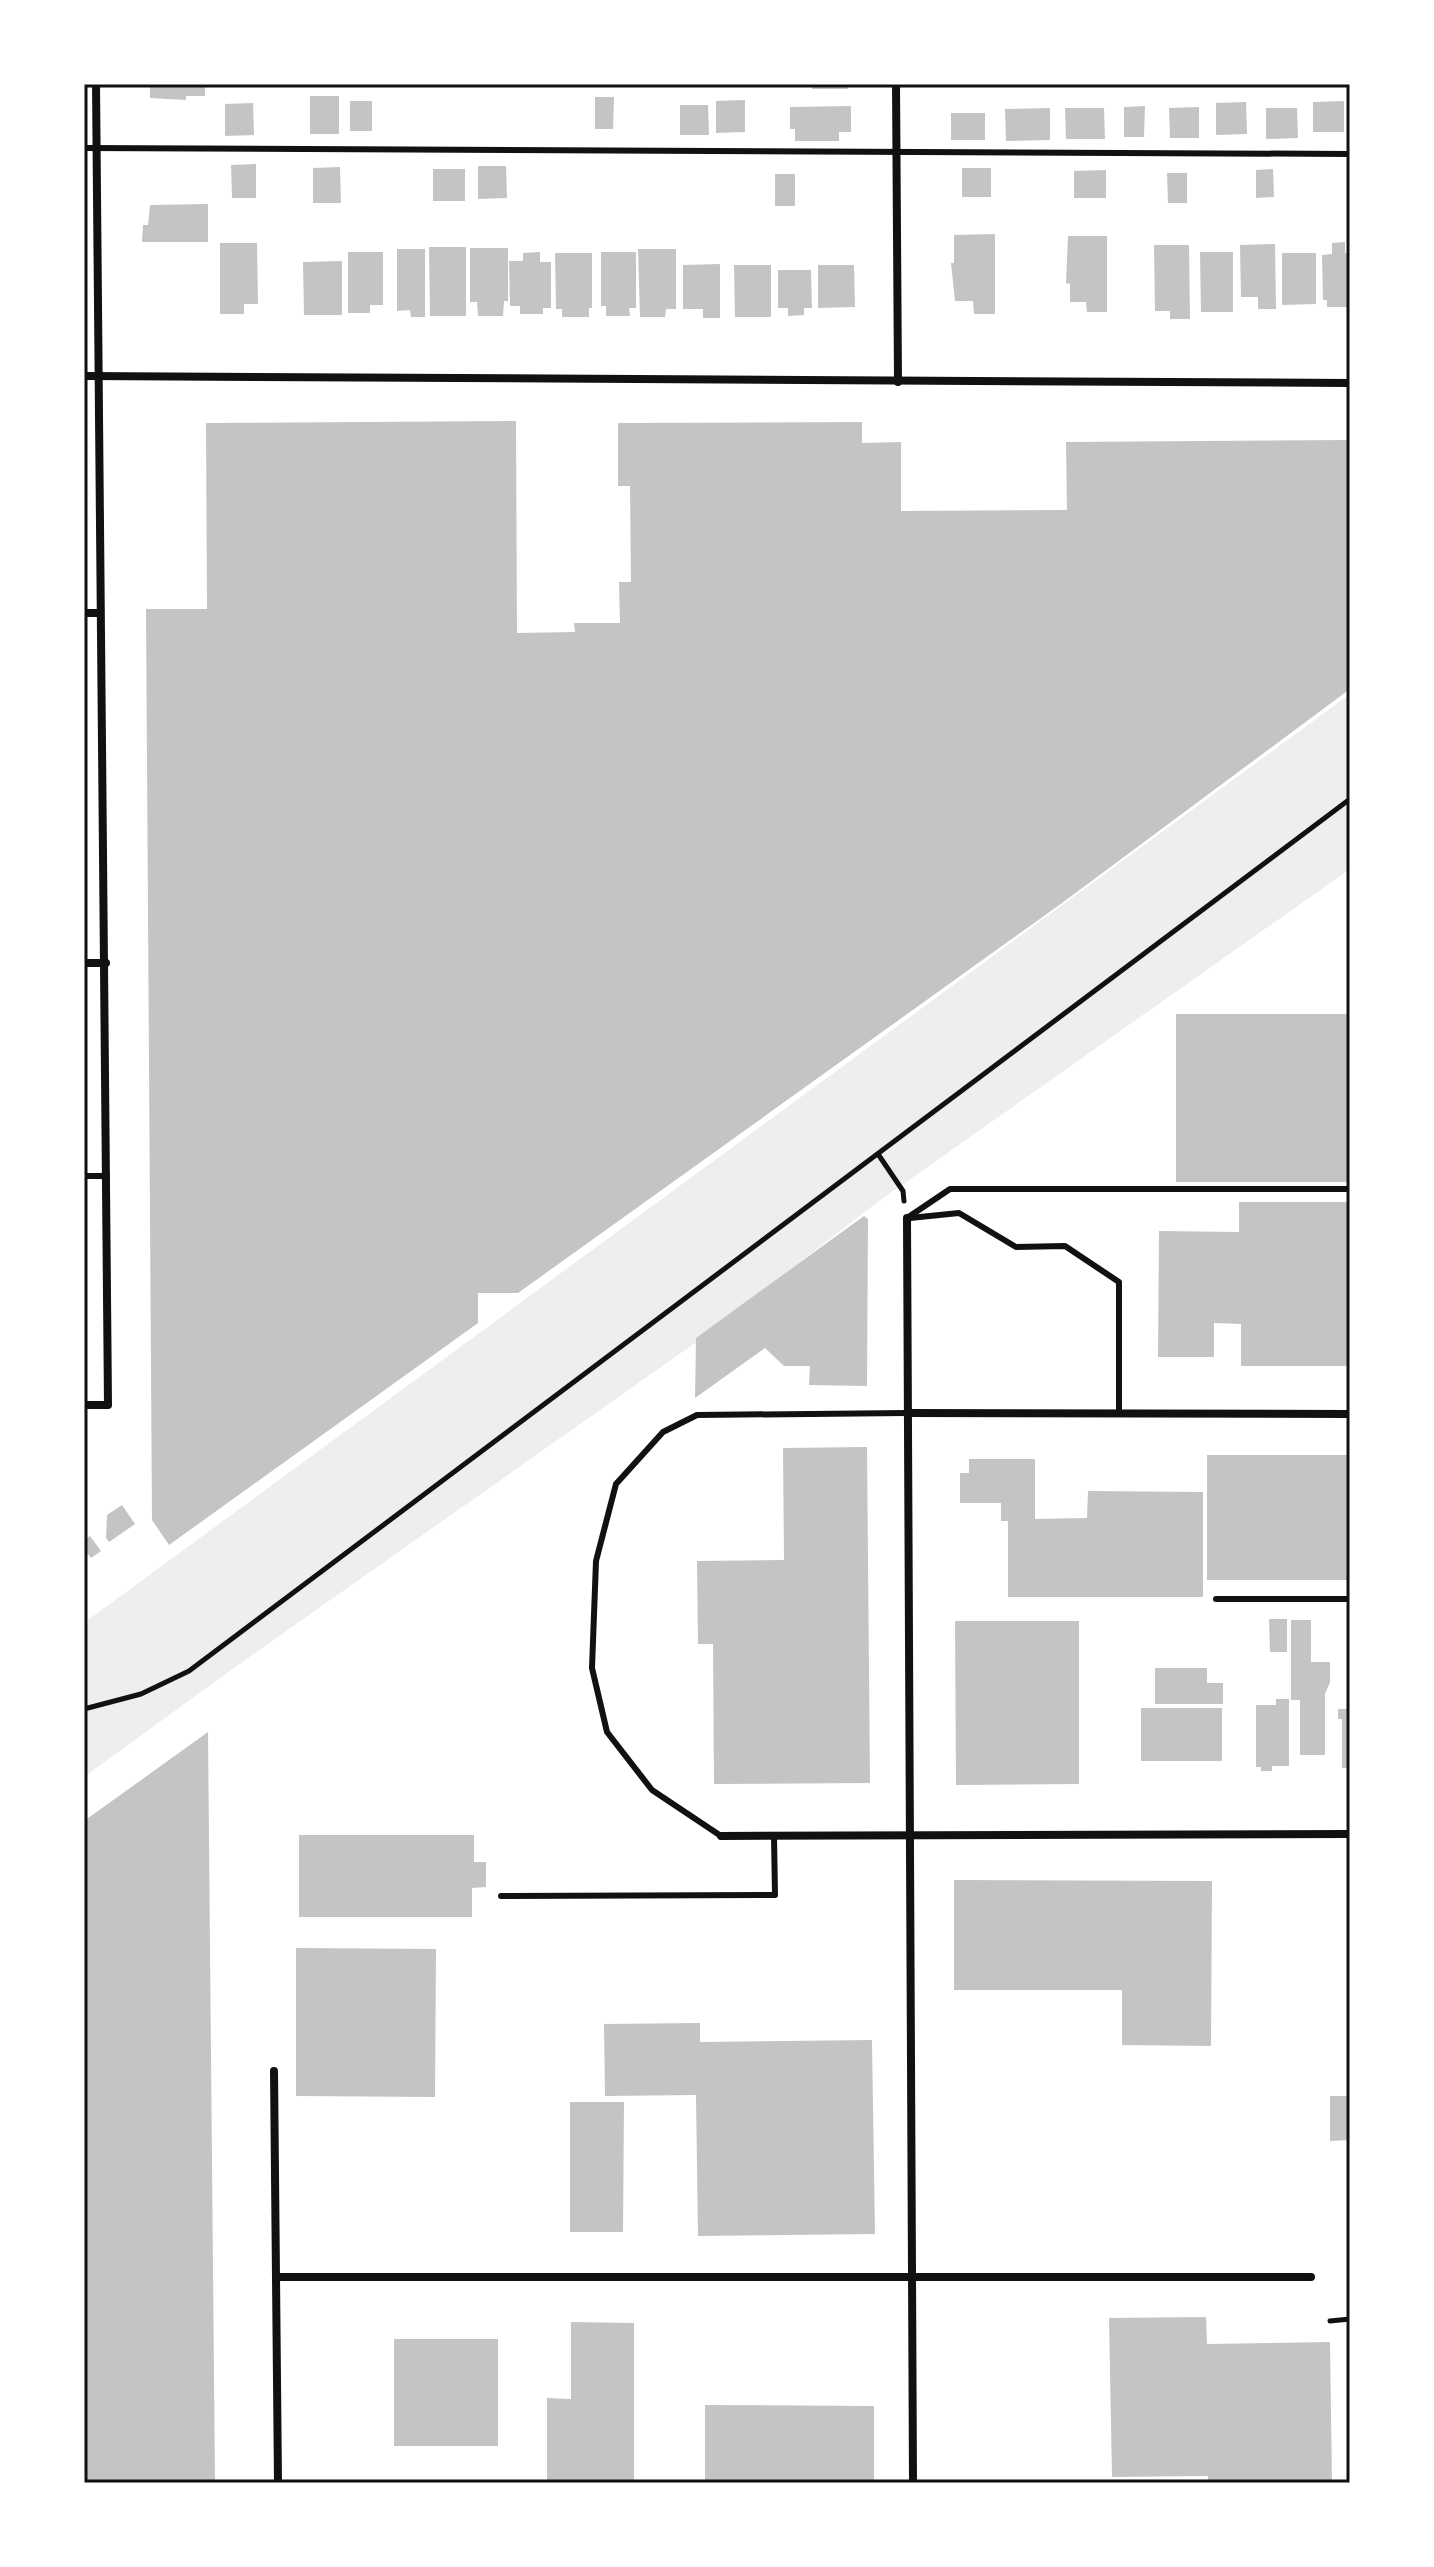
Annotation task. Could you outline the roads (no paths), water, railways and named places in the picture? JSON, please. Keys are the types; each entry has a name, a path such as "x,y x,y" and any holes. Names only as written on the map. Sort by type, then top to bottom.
{"street":[{"path":"84,1405 108,1405 96,84"},
{"path":"896,84 898,382"},
{"path":"84,376 1350,383"},
{"path":"84,613 100,613"},
{"path":"84,963 106,963"},
{"path":"907,1218 913,2483"},
{"path":"907,1413 1350,1414"},
{"path":"721,1836 1350,1834"},
{"path":"274,2071 278,2483"},
{"path":"276,2277 1311,2277"}],"lane":[{"path":"84,148 1350,154"},
{"path":"84,1176 107,1176"},
{"path":"907,1218 950,1189 1350,1189"},
{"path":"907,1218 959,1213 1016,1247 1065,1246 1119,1282 1119,1414"},
{"path":"721,1836 652,1790 607,1732 592,1668 596,1561 616,1484 663,1432 697,1415 907,1413"},
{"path":"1216,1599 1350,1599"},
{"path":"501,1896 775,1895 774,1836"}]}
